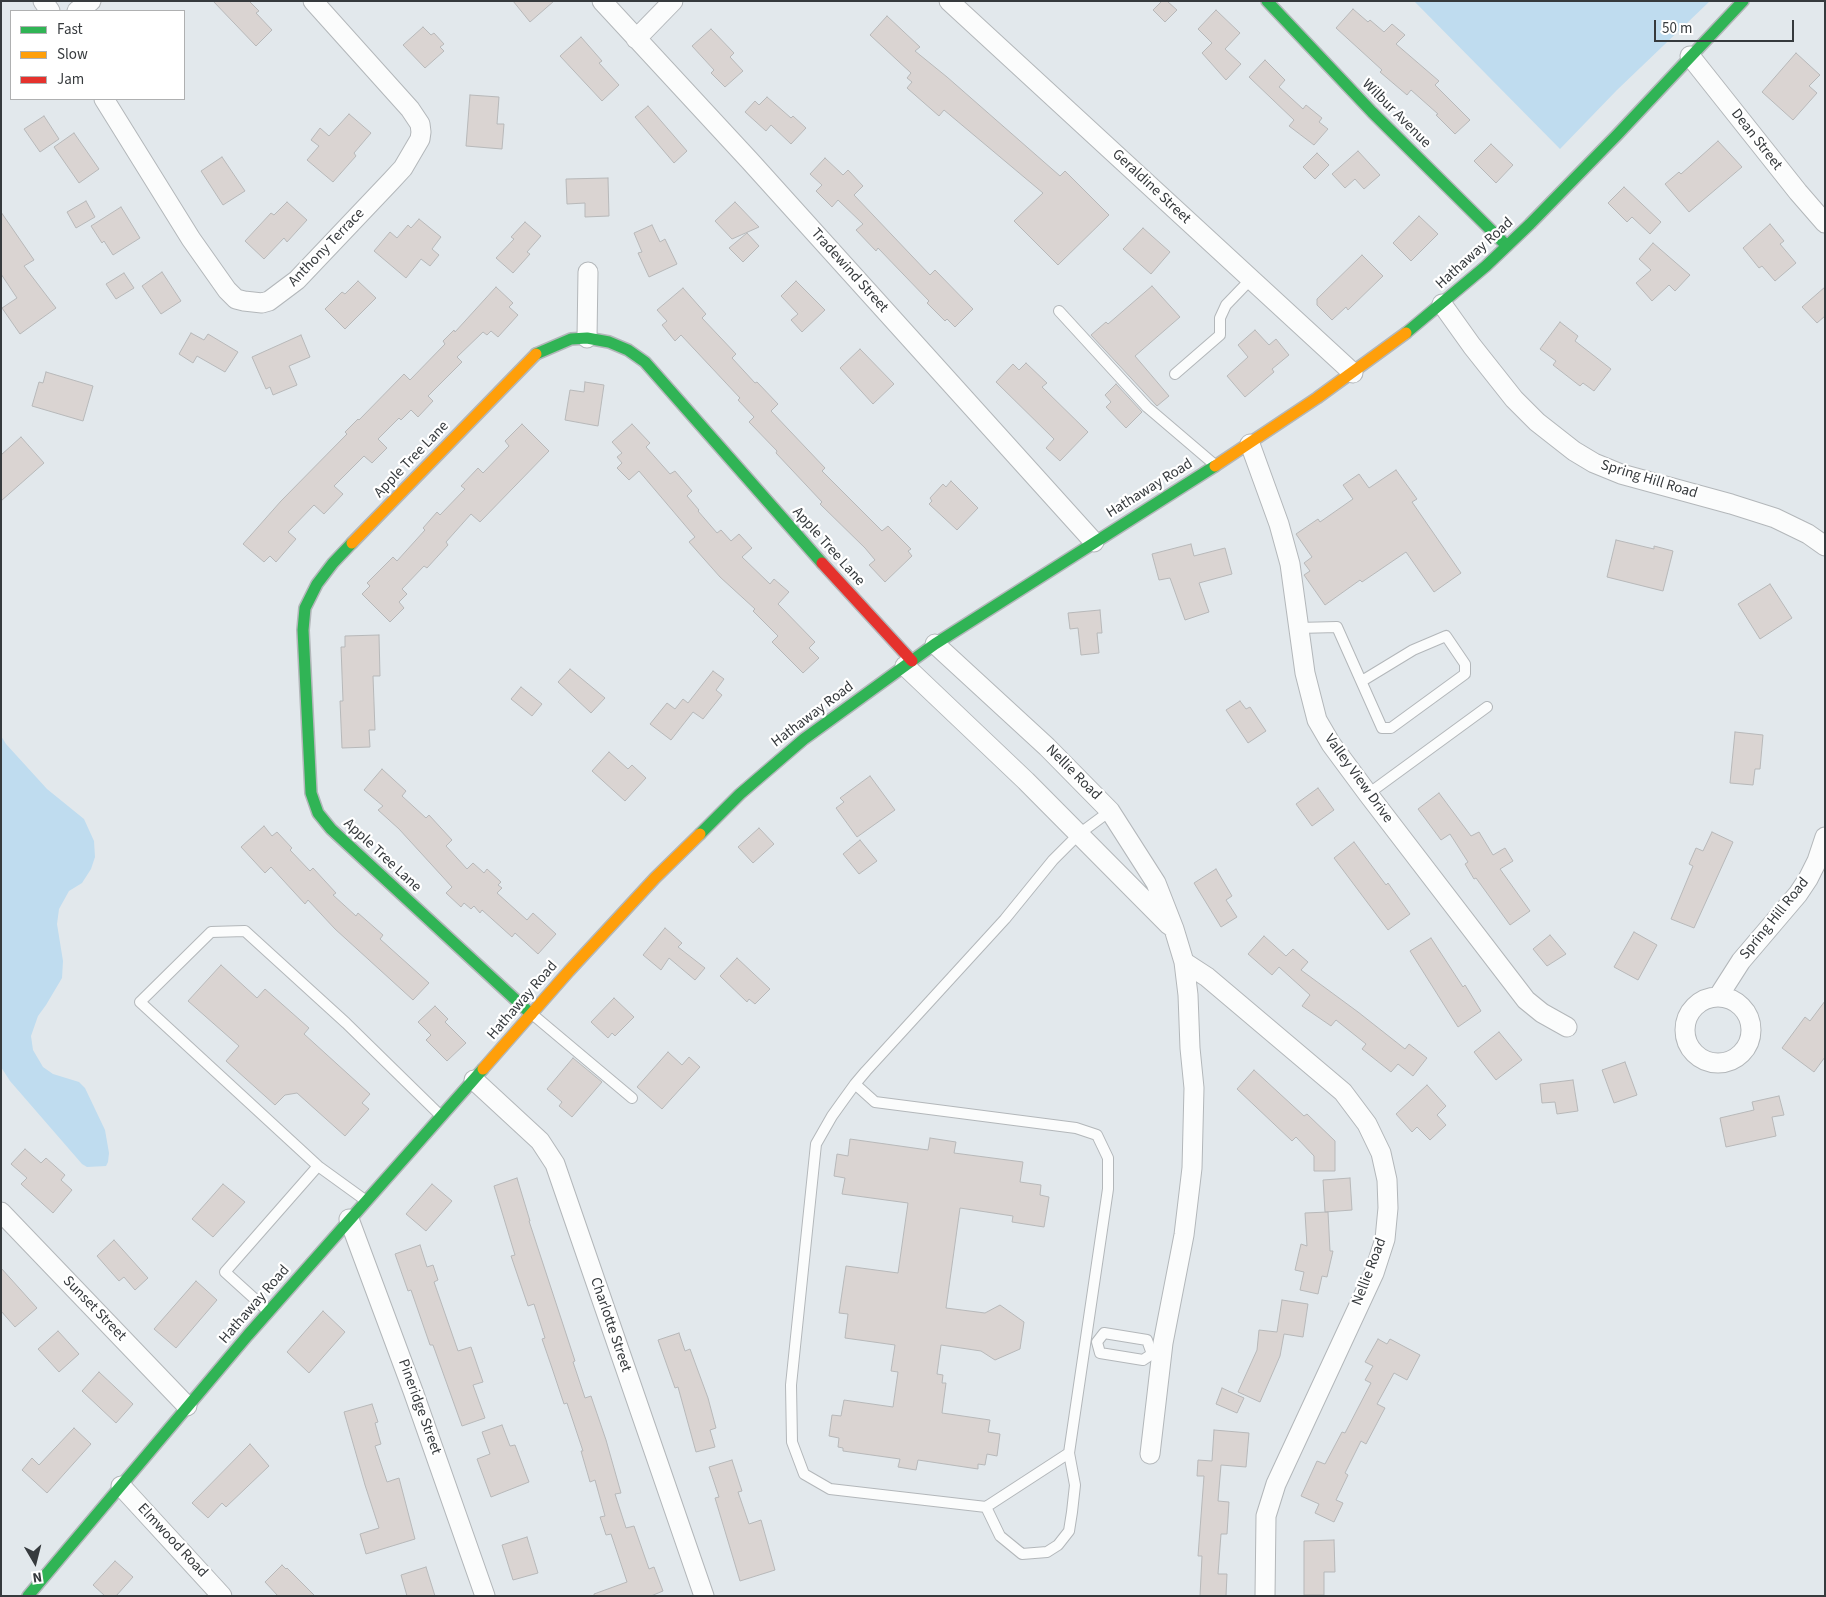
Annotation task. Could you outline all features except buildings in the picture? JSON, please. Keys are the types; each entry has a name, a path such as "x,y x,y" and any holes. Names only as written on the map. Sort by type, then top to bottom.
{"main road":[{"name":"Wilbur Avenue","path":"1267,1 1372,112 1507,246"},
{"name":"Hathaway Road","path":"28,1596 187,1406 349,1219 628,906 740,794 804,739 935,644 1250,444 1354,373 1442,304 1507,246 1617,135 1743,1"},
{"name":"Apple Tree Lane","path":"532,1014 331,829 318,813 311,793 303,630 306,608 316,584 333,563 535,354 570,339 587,338 609,342 628,350 645,362 851,596 908,664"}],"street":[{"path":"78,10 91,1"},
{"name":"Anthony Terrace","path":"105,100 182,224 227,290 244,302 262,303 269,301 297,280 403,168 417,146 422,132 416,116 406,102 313,1"},
{"name":"Tradewind Street","path":"602,1 750,161 1094,542"},
{"path":"636,39 674,1"},
{"name":"Geraldine Street","path":"949,1 1354,373"},
{"name":"Dean Street","path":"1690,56 1798,192 1825,223"},
{"path":"587,338 588,272"},
{"name":"Spring Hill Road","path":"1442,304 1477,353 1514,399 1538,422 1574,451 1594,463 1621,474 1775,518 1808,534 1825,546"},
{"name":"Valley View Drive","path":"1250,444 1279,524 1290,564 1307,681 1317,720 1331,744 1368,794 1526,1000 1542,1013 1567,1027"},
{"name":"Nellie Road","path":"935,644 1047,748 1110,810 1156,882 1184,962 1207,976 1343,1092 1367,1124 1381,1152 1387,1180 1388,1208 1385,1239 1374,1273 1276,1484 1266,1516 1265,1596"},
{"name":"Nellie Road","path":"908,664 1174,929"},
{"name":"Spring Hill Road","path":"1718,997 1741,961 1803,887 1817,861 1825,837"},
{"path":"1150,1454 1157,1354 1184,1235 1193,1150 1194,1088 1184,962"},
{"name":"Charlotte Street","path":"474,1080 540,1141 555,1164 704,1596"},
{"name":"Sunset Street","path":"1,1212 187,1406"},
{"name":"Pineridge Street","path":"349,1219 413,1391 485,1596"},
{"name":"Elmwood Road","path":"121,1486 222,1596"}],"lane":[{"path":"1175,374 1220,335 1220,318 1226,305 1251,278"},
{"path":"1059,310 1147,407 1216,465"},
{"path":"1298,628 1337,627 1382,728 1391,728 1465,674 1465,664 1446,636 1413,650 1362,681"},
{"path":"1368,794 1487,707"},
{"path":"1069,1453 986,1506 830,1489 804,1474 792,1442 790,1385 816,1144 823,1130 855,1084 1005,918 1053,860 1079,834 1110,810"},
{"path":"366,1201 318,1166 140,1002 211,932 245,931 346,1022 441,1117"},
{"path":"532,1014 632,1098"},
{"path":"855,1084 875,1102 1076,1128 1098,1135 1108,1158 1108,1189 1069,1453 1075,1485 1068,1531 1058,1545 1047,1552 1022,1554 1000,1536 986,1506"},
{"path":"268,1312 224,1272 318,1166"},
{"path":"1104,1333 1147,1340 1157,1354 1143,1360 1100,1352 1097,1342 1104,1333"},
{"path":"1086,1342 1097,1342"}],"shaded area":[{"path":"1414,1 1710,1 1617,90 1560,149"},
{"path":"1,736 47,789 84,819 94,841 95,857 91,869 82,883 69,891 59,909 57,924 63,961 62,978 38,1016 31,1036 33,1050 43,1067 53,1074 79,1082 85,1088 105,1130 109,1153 106,1166 87,1167 82,1164 10,1081 1,1067"}],"traffic: fast":[{"path":"1267,1 1372,112 1507,246"},
{"path":"1406,333 1486,266 1530,224 1743,1"},
{"path":"536,354 571,339 587,338 609,342 628,350 645,362 822,563"},
{"path":"700,834 740,794 804,739 935,644 1215,466"},
{"path":"352,543 317,584 305,608 303,630 311,793 318,813 331,829 531,1014"},
{"path":"28,1596 248,1335 483,1069"}],"traffic: slow":[{"path":"1215,466 1317,398 1406,333"},
{"path":"352,543 536,354"},
{"path":"483,1069 569,971 655,878 700,834"}],"traffic: jam":[{"path":"822,563 912,661"}]}
